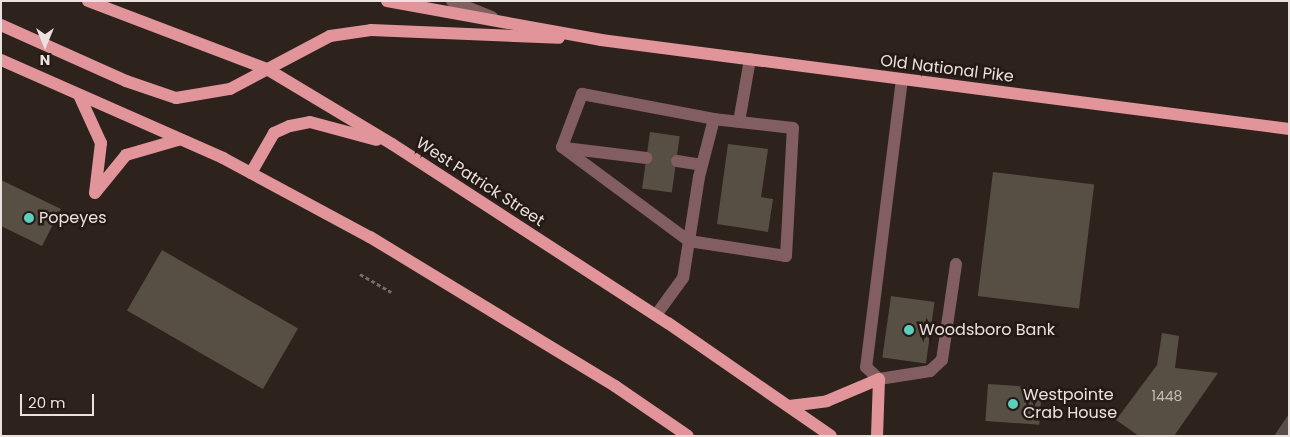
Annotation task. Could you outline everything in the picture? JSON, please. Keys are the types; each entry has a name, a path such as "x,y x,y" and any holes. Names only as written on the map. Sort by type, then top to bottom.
{"main road":[{"name":"West Patrick Street","path":"88,1 267,69 392,144 656,315 831,436"},
{"path":"387,1 501,20 601,40"},
{"path":"1,26 126,81 176,98 230,90 330,36 371,30 601,40"},
{"name":"Old National Pike","path":"601,40 1289,129"},
{"path":"1,60 251,173 388,248 615,386 688,436"},
{"path":"80,95 100,143 95,193 126,155 178,140"},
{"path":"251,173 274,133 310,122 392,144"},
{"path":"789,406 827,401 879,379 877,436"}],"lane":[{"path":"452,1 501,20"},
{"path":"739,122 750,60"},
{"path":"902,79 866,367 879,379 930,371 942,360 956,264"},
{"path":"582,94 714,119 794,128 786,256 689,241 562,147 582,94"},
{"path":"656,315 683,278 702,166 714,119"},
{"path":"562,147 646,158"},
{"path":"677,161 702,166"}],"path":[{"path":"360,274 391,292"}],"building":[{"path":"650,132 680,136 672,193 642,188"},
{"path":"728,144 768,149 761,197 773,199 768,232 717,224"},
{"path":"993,172 1094,184 1079,308 978,296"},
{"name":"Popeyes","path":"1,180 61,209 42,246 1,226"},
{"path":"162,250 298,328 263,389 127,311"},
{"name":"Woodsboro Bank","path":"891,296 935,302 926,364 882,357"},
{"path":"1162,333 1179,336 1175,368 1218,373 1174,436 1139,436 1116,420 1157,365"},
{"name":"Westpointe Crab House","path":"988,384 1042,388 1039,425 985,421"},
{"path":"1289,414 1289,436 1274,436"}],"place":[{"name":"Popeyes","path":"29,218"},
{"name":"Woodsboro Bank","path":"909,330"},
{"name":"Westpointe Crab House","path":"1013,404"}]}
